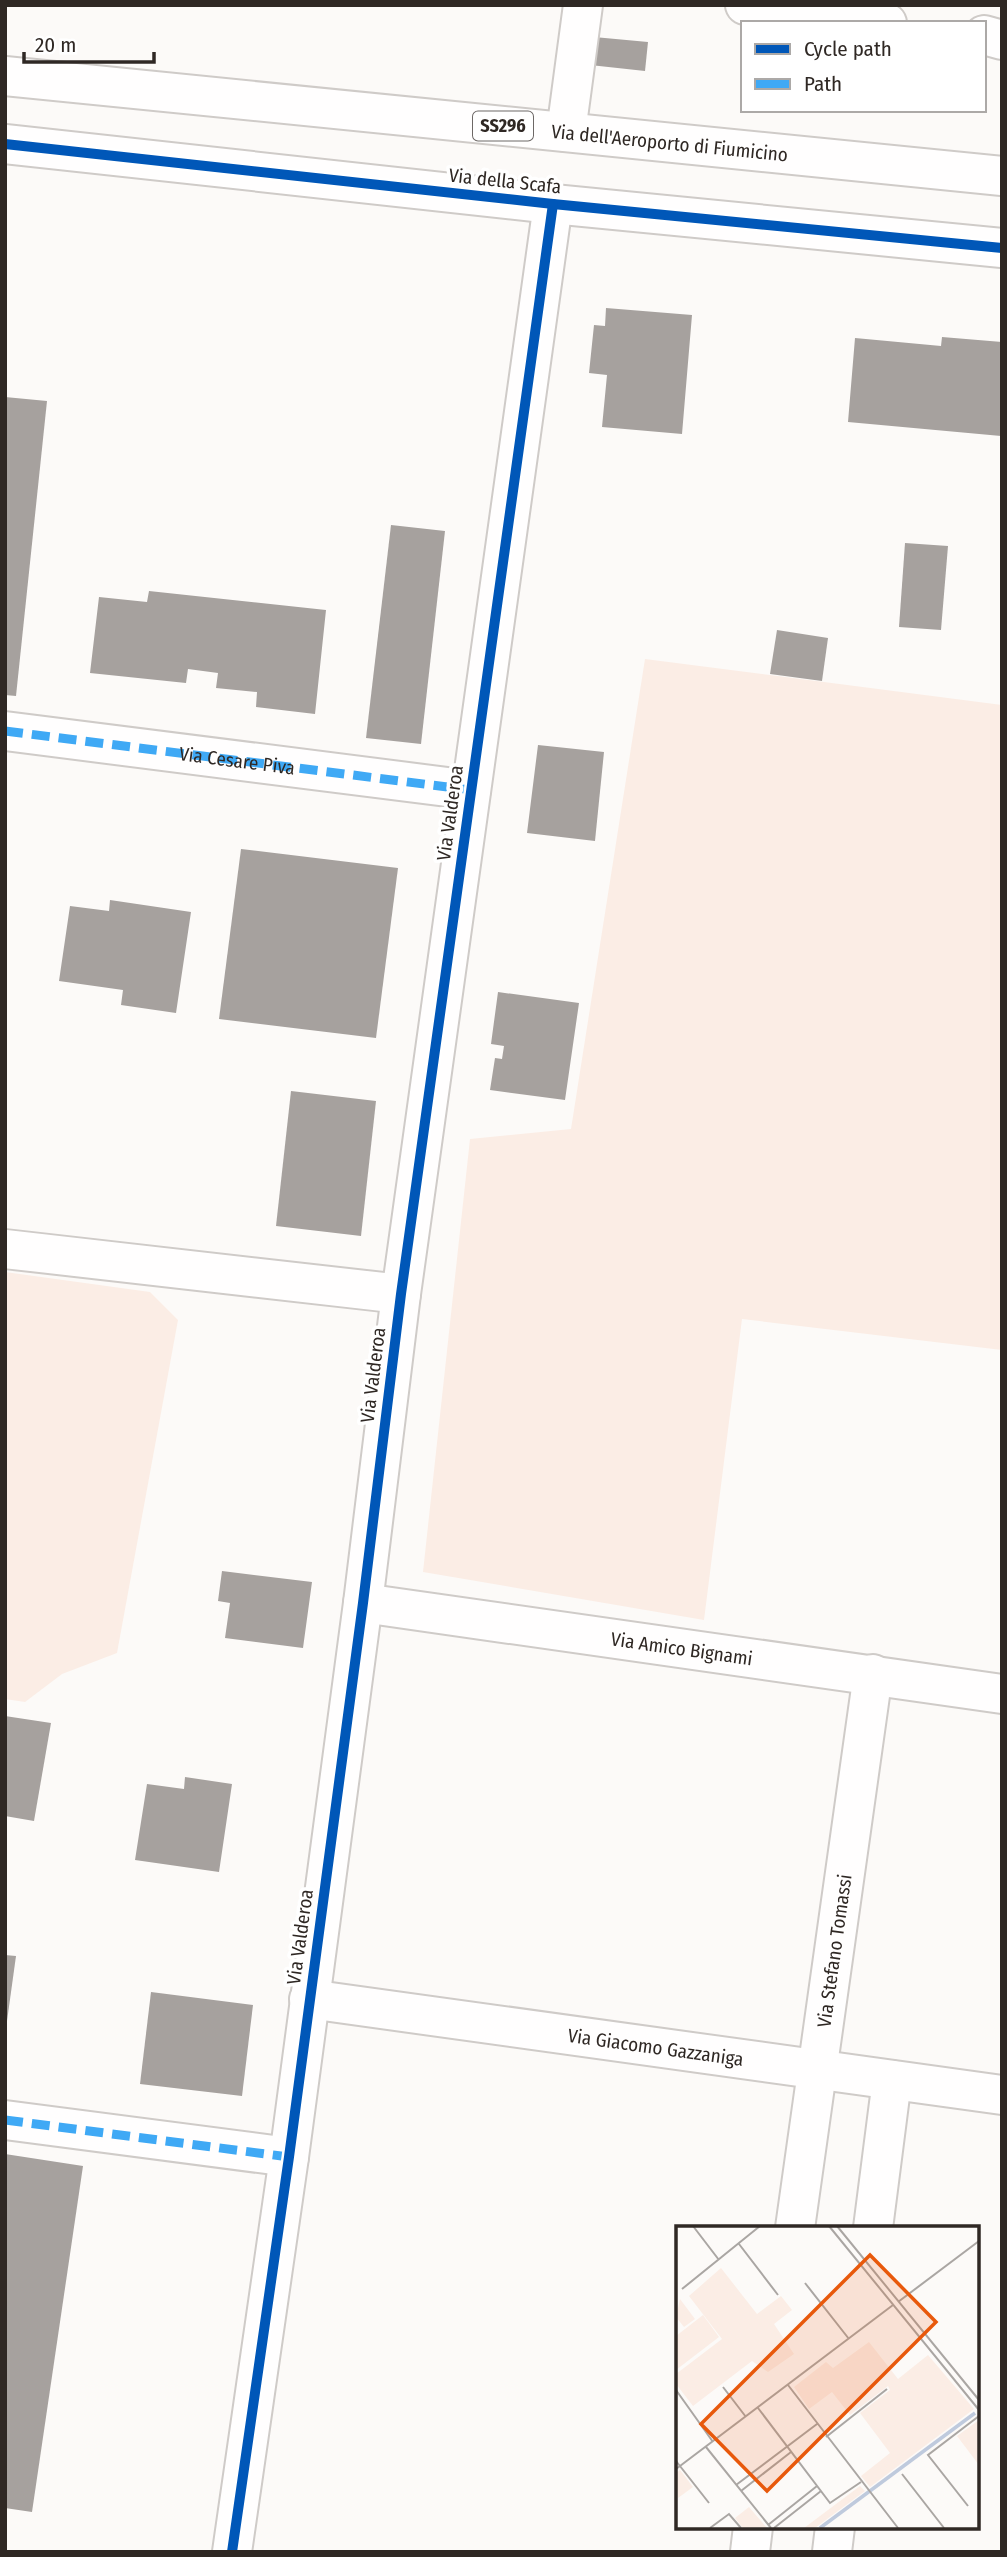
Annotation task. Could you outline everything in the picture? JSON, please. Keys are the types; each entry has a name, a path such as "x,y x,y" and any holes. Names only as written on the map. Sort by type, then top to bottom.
{"street":[{"path":"566,132 583,5"},
{"path":"745,5 871,21"},
{"name":"Via dell'Aeroporto di Fiumicino","path":"5,76 1002,176"},
{"name":"Via della Scafa","path":"5,144 553,204 1002,248"},
{"name":"Via Valderoa","path":"232,2552 289,2157 401,1294 553,204"},
{"name":"Via Cesare Piva","path":"5,731 471,790"},
{"path":"5,1249 401,1294"},
{"name":"Via Amico Bignami","path":"363,1603 1002,1694"},
{"name":"Via Stefano Tomassi","path":"795,2226 873,1674"},
{"name":"Via Giacomo Gazzaniga","path":"309,1999 1002,2095"},
{"path":"873,2226 892,2080"},
{"path":"5,2120 289,2157"},
{"path":"750,2552 753,2529"},
{"path":"832,2552 835,2529"}],"shaded area":[{"path":"645,659 1002,705 1002,1350 742,1319 704,1620 423,1572 470,1139 571,1129"},
{"path":"5,1272 150,1292 178,1320 117,1653 62,1674 25,1702 5,1699"}],"building":[{"path":"594,37 648,42 645,71 590,65"},
{"path":"606,308 692,315 682,434 602,427 607,375 589,373 594,325 605,326"},
{"path":"942,337 1002,342 1001,436 848,422 855,338 941,346"},
{"path":"5,397 47,401 16,696 5,695"},
{"path":"391,525 445,531 421,744 366,738"},
{"path":"905,543 948,546 941,630 899,627"},
{"path":"149,591 326,610 315,714 256,707 257,692 216,688 218,673 188,669 186,683 90,673 99,597 147,602"},
{"path":"777,630 828,638 822,681 770,674"},
{"path":"538,745 604,752 595,841 527,833"},
{"path":"241,849 398,868 376,1038 219,1019"},
{"path":"110,900 191,912 176,1013 121,1005 123,990 59,981 70,906 109,911"},
{"path":"498,992 579,1003 565,1100 490,1090 495,1058 502,1059 504,1046 491,1044"},
{"path":"291,1091 376,1101 361,1236 276,1226"},
{"path":"222,1571 312,1582 303,1648 225,1638 230,1603 218,1601"},
{"path":"5,1716 51,1723 34,1821 5,1816"},
{"path":"185,1777 232,1784 219,1872 135,1860 147,1784 184,1789"},
{"path":"5,1955 16,1956 7,2021 5,2021"},
{"path":"151,1992 253,2005 242,2096 140,2084"},
{"path":"5,2154 83,2166 32,2512 5,2508"}],"marked path":[{"path":"5,731 471,790"},
{"path":"5,2120 289,2157"}],"cycle path":[{"path":"5,144 553,204 1002,248"},
{"path":"232,2552 289,2157 401,1294 553,204"}]}
